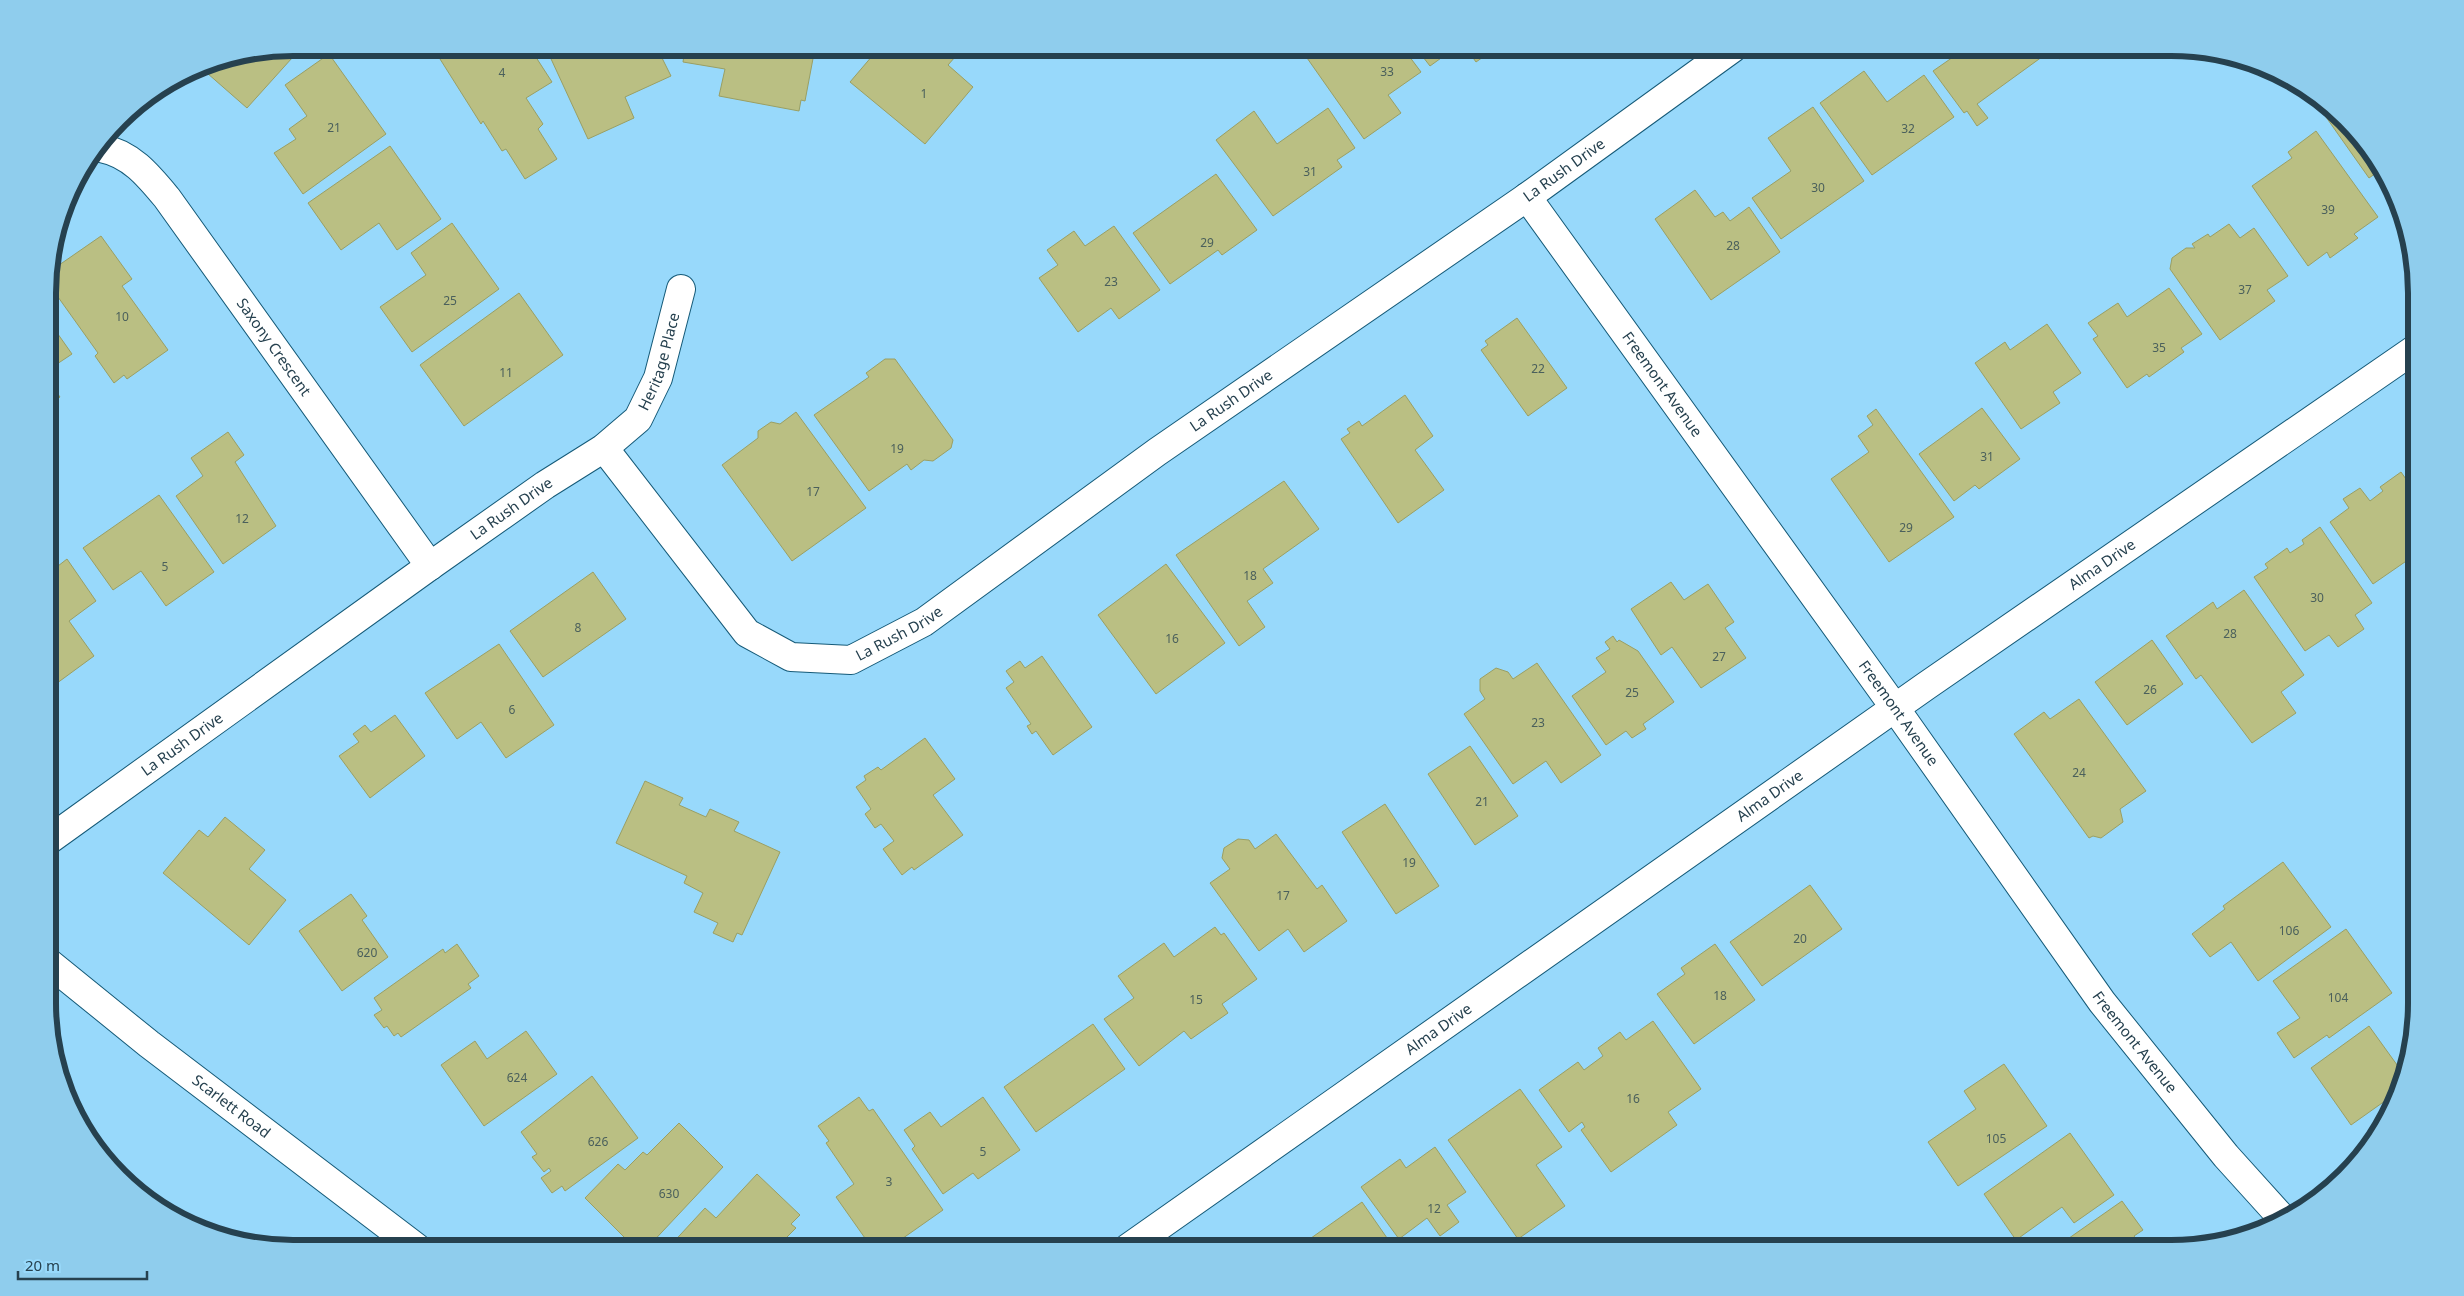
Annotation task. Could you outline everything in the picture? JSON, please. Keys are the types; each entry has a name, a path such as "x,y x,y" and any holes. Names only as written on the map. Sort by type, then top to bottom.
{"street":[{"name":"La Rush Drive","path":"56,835 430,566 545,485 604,448 747,633 791,657 851,660 924,622 1157,452 1527,197 1722,56"},
{"name":"Saxony Crescent","path":"105,149 118,151 146,171 430,566"},
{"name":"Freemont Avenue","path":"1527,197 1895,708 2102,1002 2226,1156 2278,1214"},
{"name":"Heritage Place","path":"604,448 638,419 658,378 681,289"},
{"name":"Alma Drive","path":"1139,1240 1895,708 2408,354"},
{"name":"Scarlett Road","path":"56,968 149,1044 406,1240"}],"building":[{"path":"294,56 247,108 207,73 232,64 262,58"},
{"path":"326,56 330,56 386,134 303,194 274,153 296,139 289,129 307,116 285,85"},
{"path":"444,56 535,56 552,82 526,98 543,124 538,129 557,159 525,179 506,149 502,151 483,121 481,124 440,59"},
{"path":"550,56 661,56 671,76 625,97 634,118 588,139"},
{"path":"684,56 813,56 805,101 801,100 799,111 719,96 725,69 683,62"},
{"path":"872,56 956,56 948,65 973,87 925,144 850,82"},
{"path":"1306,56 1409,56 1421,72 1388,95 1401,113 1364,139"},
{"path":"1422,56 1444,56 1430,66"},
{"path":"1472,56 1485,56 1476,62"},
{"path":"1955,56 2043,56 1977,104 1988,118 1977,126 1967,111 1964,113 1933,71"},
{"path":"1864,71 1887,102 1924,75 1954,117 1872,175 1820,103"},
{"path":"1813,107 1864,181 1781,239 1752,198 1791,171 1768,138"},
{"path":"1328,108 1355,148 1337,160 1342,167 1273,216 1216,140 1254,111 1277,144"},
{"path":"2321,110 2349,137 2368,161 2375,174 2369,178"},
{"path":"2316,131 2378,217 2354,234 2358,238 2330,258 2327,252 2308,266 2252,186 2292,158 2288,152"},
{"path":"390,146 441,219 397,250 379,223 341,250 308,203"},
{"path":"1216,174 1257,230 1222,255 1218,250 1170,284 1133,233"},
{"path":"1695,190 1715,217 1723,212 1730,221 1749,207 1780,252 1711,300 1655,219"},
{"path":"452,223 499,289 412,352 380,307 426,275 411,253"},
{"path":"2229,224 2240,238 2254,228 2288,276 2267,290 2275,301 2220,340 2170,269 2172,258 2186,248 2195,248 2192,244 2208,234 2210,237"},
{"path":"1114,226 1160,290 1119,319 1111,308 1078,332 1039,278 1058,265 1047,250 1074,231 1085,246"},
{"path":"101,236 132,279 122,286 168,350 127,379 124,375 114,383 95,356 98,353 56,294 58,266"},
{"path":"2169,288 2202,334 2181,348 2184,352 2149,377 2147,374 2127,388 2093,339 2098,336 2088,323 2118,303 2127,317"},
{"path":"519,293 563,355 464,426 420,365"},
{"path":"1517,318 1567,388 1528,416 1481,350 1488,345 1485,341"},
{"path":"2047,324 2081,373 2053,392 2060,403 2021,429 1975,363 2005,342 2010,350"},
{"path":"56,331 72,354 56,365"},
{"path":"885,359 895,359 953,440 951,448 933,461 924,460 911,470 907,464 869,491 814,415 869,377 866,373"},
{"path":"56,391 60,397 56,400"},
{"path":"1405,395 1433,436 1415,450 1444,490 1398,523 1341,439 1350,433 1347,429 1359,421 1362,426"},
{"path":"1982,408 2020,459 1979,489 1975,485 1954,501 1919,454"},
{"path":"1876,409 1954,517 1889,562 1831,479 1869,452 1858,436 1873,425 1867,416"},
{"path":"796,412 866,508 792,561 722,465 758,438 758,431 771,422 780,424"},
{"path":"228,432 244,455 235,462 276,526 223,564 176,496 203,476 191,458"},
{"path":"2401,472 2408,482 2408,560 2373,584 2330,522 2349,508 2343,499 2360,488 2370,501 2383,491 2380,487"},
{"path":"1284,481 1319,529 1263,569 1273,583 1247,601 1265,627 1239,646 1176,555"},
{"path":"159,495 214,572 166,606 141,571 113,590 83,548"},
{"path":"2320,527 2372,603 2355,615 2364,629 2338,647 2329,635 2305,651 2254,577 2268,568 2265,564 2287,548 2290,553 2304,544 2302,540"},
{"path":"67,559 96,601 69,621 94,656 56,684 56,568"},
{"path":"1166,564 1225,643 1156,694 1098,615"},
{"path":"593,572 626,619 543,677 510,631"},
{"path":"1671,582 1684,600 1708,584 1734,622 1725,628 1746,658 1701,688 1672,647 1661,655 1631,609"},
{"path":"2244,590 2304,675 2281,692 2296,713 2252,743 2201,675 2196,679 2166,636 2213,602 2217,609"},
{"path":"1613,636 1617,642 1619,640 1638,651 1674,702 1643,724 1646,729 1632,738 1626,731 1606,745 1572,696 1606,672 1596,658 1610,649 1605,642"},
{"path":"2152,640 2183,684 2127,725 2095,682"},
{"path":"499,644 554,725 506,758 481,722 457,739 425,693"},
{"path":"1042,656 1092,727 1053,755 1036,731 1032,734 1027,726 1031,724 1006,688 1014,682 1006,671 1020,661 1025,668"},
{"path":"1537,663 1601,755 1561,783 1546,761 1513,784 1464,714 1485,699 1480,691 1480,679 1496,668 1508,672 1513,679"},
{"path":"2079,699 2146,791 2120,809 2123,822 2101,838 2093,836 2089,838 2014,734 2044,712 2050,719"},
{"path":"395,715 425,756 370,798 339,756 359,742 353,734 365,725 371,732"},
{"path":"925,738 955,779 933,795 963,835 914,870 912,867 902,875 883,849 894,841 881,824 875,828 865,814 871,809 856,787 866,780 864,776 878,767 881,770"},
{"path":"1470,746 1518,816 1475,845 1428,774"},
{"path":"645,781 683,798 679,805 706,817 710,809 739,822 734,831 780,852 742,935 737,933 733,942 713,933 718,923 694,912 703,893 684,883 687,876 616,843"},
{"path":"1385,804 1439,886 1396,914 1342,832"},
{"path":"225,817 265,850 249,869 286,900 249,945 163,873 199,830 208,837"},
{"path":"1276,834 1317,889 1322,885 1347,921 1304,952 1288,929 1259,951 1210,883 1230,869 1222,858 1224,848 1238,839 1249,840 1255,849"},
{"path":"2283,862 2331,927 2258,981 2231,942 2210,957 2192,934 2225,909 2223,906"},
{"path":"1810,885 1842,929 1762,986 1730,942"},
{"path":"351,894 367,916 362,920 388,957 342,991 299,931"},
{"path":"1215,927 1221,935 1224,933 1257,979 1222,1004 1228,1013 1191,1039 1184,1031 1139,1066 1104,1019 1134,998 1118,976 1164,943 1174,957"},
{"path":"2346,929 2392,993 2329,1038 2327,1035 2294,1058 2277,1033 2300,1018 2273,981"},
{"path":"457,944 479,976 468,984 471,988 401,1037 398,1033 394,1036 387,1026 384,1028 374,1015 382,1010 374,998 443,949 445,953"},
{"path":"1715,944 1755,1000 1694,1044 1657,994 1685,974 1681,968"},
{"path":"1653,1021 1701,1089 1668,1112 1677,1125 1611,1172 1581,1130 1585,1127 1582,1122 1569,1132 1539,1090 1578,1062 1584,1070 1603,1056 1598,1048 1620,1032 1626,1040"},
{"path":"1093,1024 1125,1069 1036,1132 1004,1087"},
{"path":"2369,1026 2399,1067 2387,1099 2351,1125 2311,1068"},
{"path":"526,1031 557,1074 484,1126 441,1065 475,1041 487,1059"},
{"path":"2004,1064 2047,1126 1958,1186 1928,1142 1976,1109 1964,1091"},
{"path":"592,1076 638,1138 565,1191 562,1186 552,1193 541,1178 551,1171 549,1168 544,1172 532,1157 537,1154 521,1132"},
{"path":"1520,1089 1562,1147 1536,1165 1565,1206 1518,1239 1448,1140"},
{"path":"859,1097 869,1111 873,1109 943,1210 900,1240 866,1240 836,1197 854,1184 826,1143 829,1141 818,1126"},
{"path":"983,1097 1020,1150 978,1179 973,1173 943,1194 912,1149 915,1146 904,1130 930,1112 941,1127"},
{"path":"679,1123 723,1167 655,1240 627,1240 585,1198 618,1164 625,1170 643,1152 647,1155"},
{"path":"2070,1133 2114,1195 2074,1223 2062,1207 2016,1240 1984,1194"},
{"path":"1435,1147 1466,1192 1447,1205 1459,1222 1440,1236 1427,1218 1399,1239 1361,1187 1400,1159 1406,1168"},
{"path":"757,1174 800,1215 791,1224 796,1228 784,1240 675,1240 705,1208 716,1218"},
{"path":"2122,1201 2143,1230 2134,1236 2137,1240 2066,1240"},
{"path":"1362,1202 1388,1240 1308,1240"}]}
